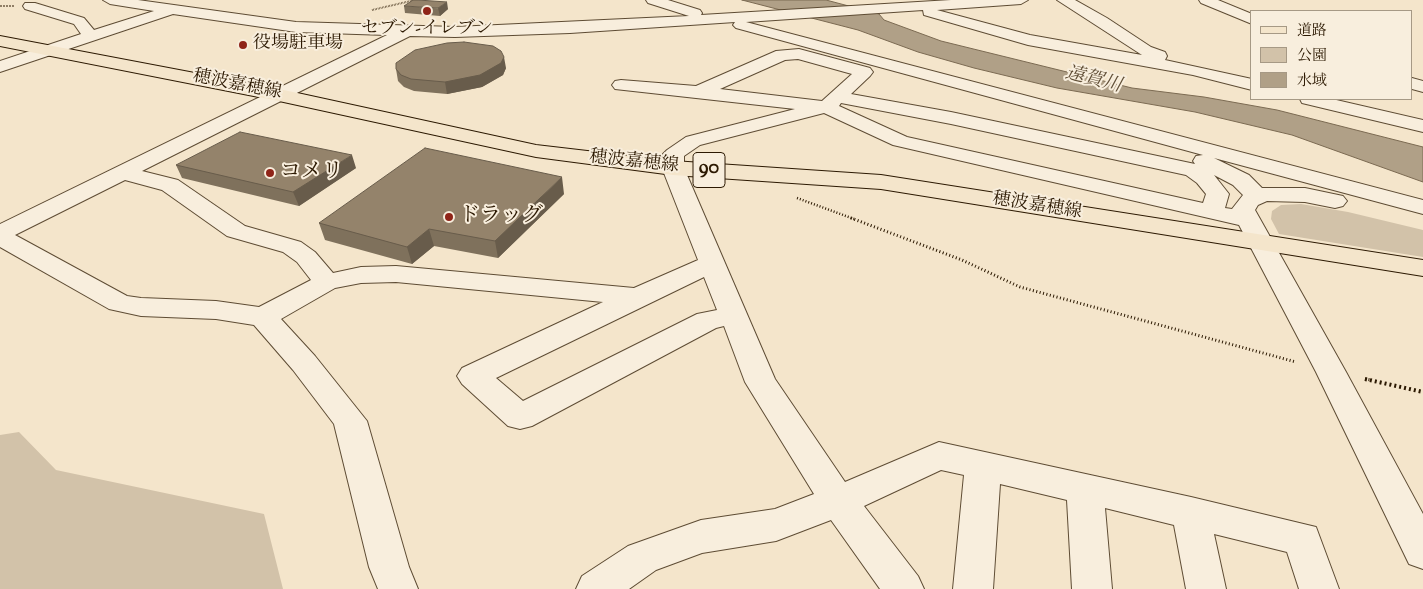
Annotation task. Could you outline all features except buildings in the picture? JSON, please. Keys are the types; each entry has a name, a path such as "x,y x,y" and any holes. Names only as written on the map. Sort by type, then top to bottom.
{"main road":[{"name":"穂波嘉穂線","path":"0,41 279,95 536,151 612,162 673,168 881,182 1254,232 1423,268"}],"street":[{"path":"110,0 288,26 408,32 552,28 1021,0"},
{"path":"0,67 48,49 202,0"},
{"path":"653,0 1423,208"},
{"path":"878,0 1028,40 1194,70 1250,84"},
{"path":"1064,0 1102,21 1144,51 1194,70"},
{"path":"1206,0 1250,19"},
{"path":"30,6 79,21 91,36"},
{"path":"0,235 408,32"},
{"path":"698,92 782,55 791,54 864,72 832,102 694,141 674,154 673,168 761,382 838,501 904,589"},
{"path":"621,85 832,102 942,116 1193,170 1205,178 1218,194 1212,212"},
{"path":"1313,100 1423,126"},
{"path":"832,102 900,141 1212,212 1254,232"},
{"path":"1066,112 1125,138 1217,167 1241,180 1258,197"},
{"path":"125,173 170,185 236,231 292,247 306,257 327,282"},
{"path":"1423,224 1305,195 1283,193 1250,200 1243,210 1331,372 1423,552"},
{"path":"0,235 119,303 141,307 216,310 263,317 327,282 361,275 396,274 637,297"},
{"path":"712,264 637,297 473,376 520,418 707,321 733,315"},
{"path":"263,317 304,363 350,421 389,567 398,589"},
{"path":"596,589 642,558 701,537 776,525 838,501 939,456 1302,539 1319,589"},
{"path":"973,589 982,466"},
{"path":"1084,489 1092,589"},
{"path":"1191,513 1206,589"}],"path":[{"path":"795,197 962,260 1020,287 1331,372 1423,392"}],"green space":[{"path":"1301,204 1348,212 1423,230 1423,257 1279,234 1271,219 1272,211 1281,205"},
{"path":"19,432 56,470 264,514 283,589 0,589 0,435"}],"water":[{"name":"遠賀川","path":"742,0 826,0 879,14 884,20 941,41 1132,88 1204,97 1277,110 1423,147 1423,182 1292,135 1195,112 1057,88 974,68 918,52 858,30"}],"place":[{"name":"セブン-イレブン","path":"427,11"},
{"name":"役場駐車場","path":"243,45"},
{"name":"コメリ","path":"270,173"},
{"name":"ドラッグ","path":"449,217"}]}
